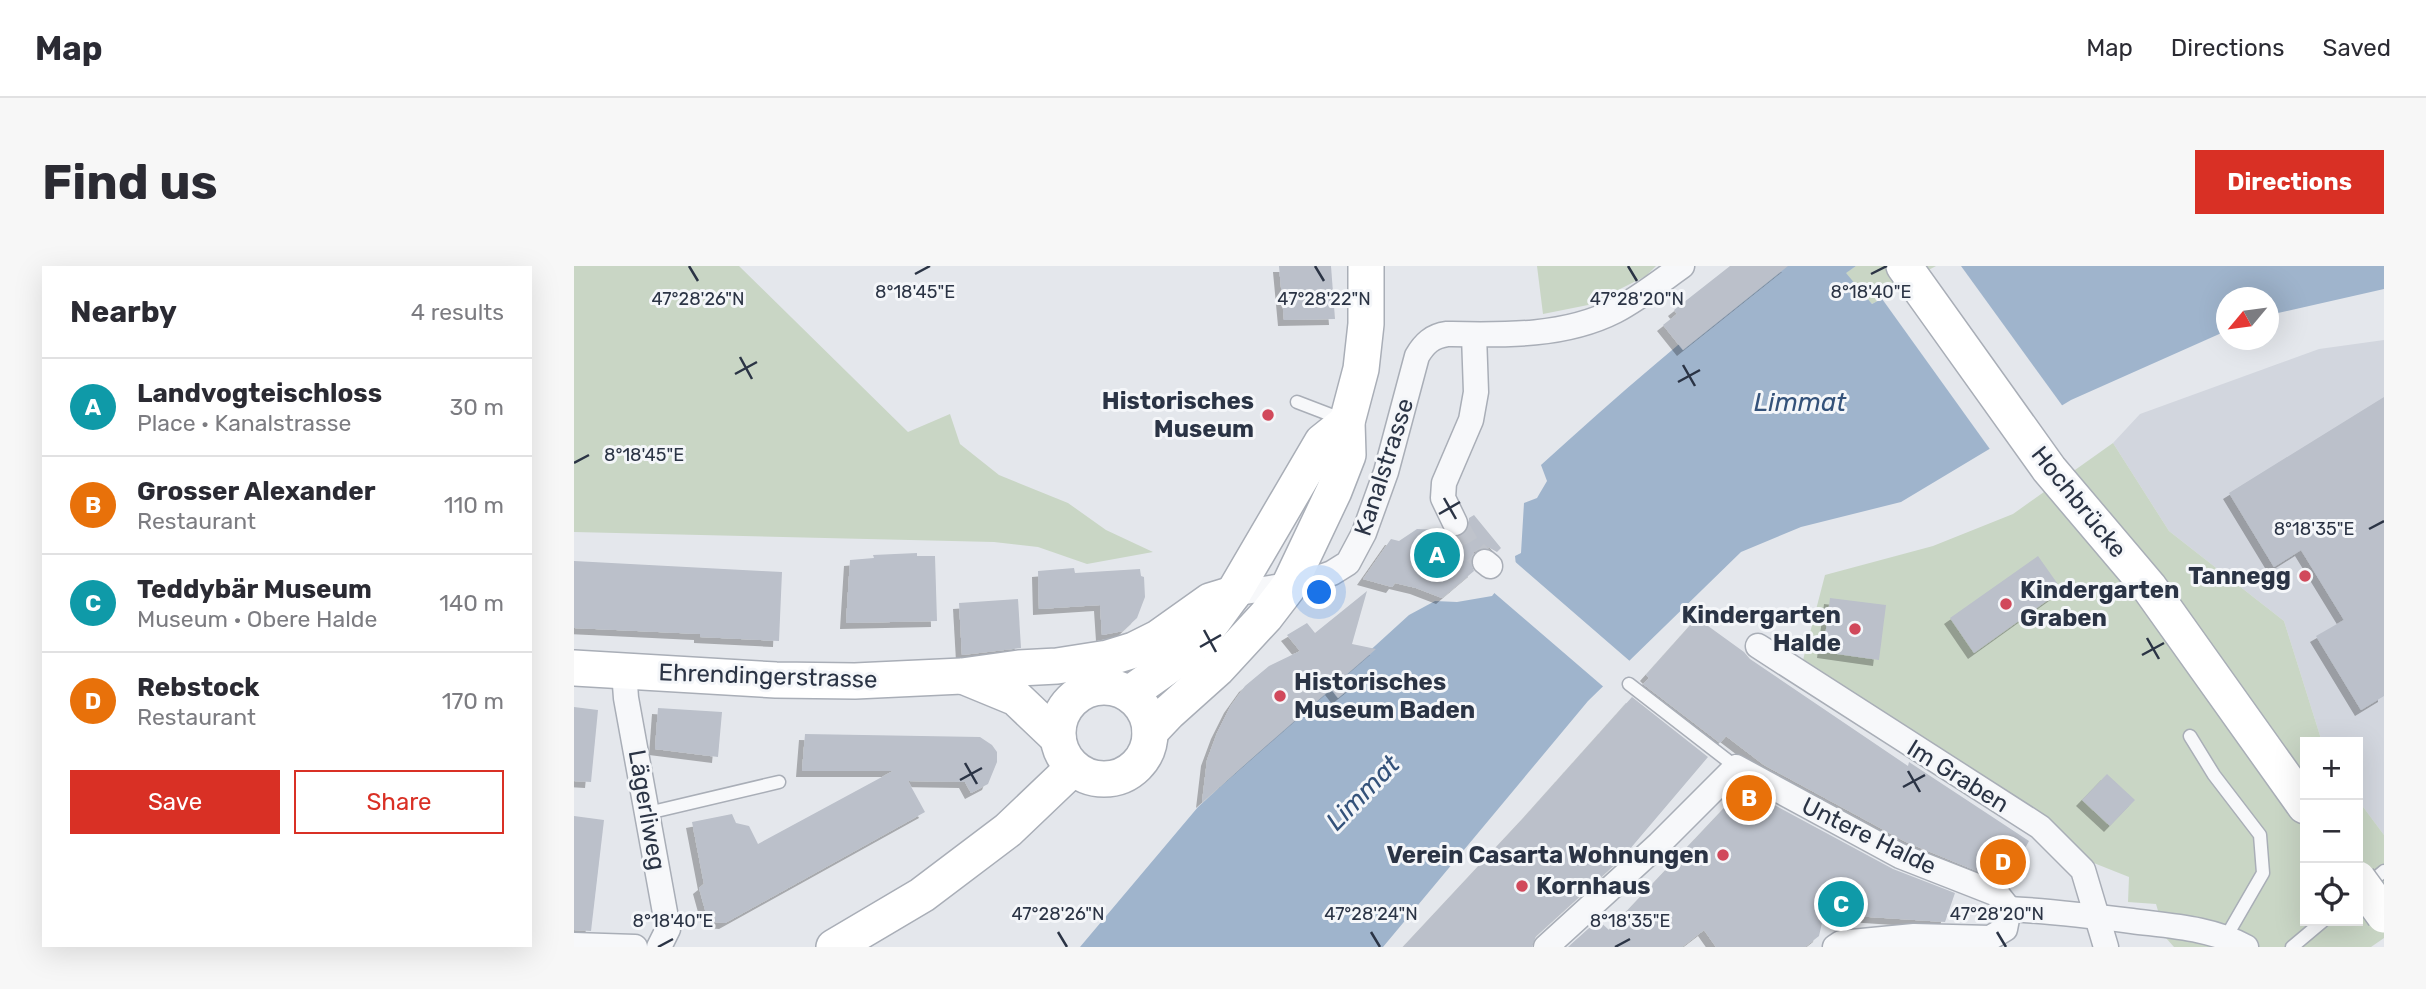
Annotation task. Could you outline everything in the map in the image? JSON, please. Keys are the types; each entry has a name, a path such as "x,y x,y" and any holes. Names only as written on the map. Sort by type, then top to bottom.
{"main road":[{"path":"1150,732 1243,642 1289,586 1334,491 1348,455 1347,422 1361,369 1366,324 1366,266"},
{"name":"Hochbrücke","path":"1904,266 2049,469 2149,587 2301,800"},
{"path":"1129,694 1177,660 1203,635 1233,594 1322,442 1347,422"},
{"name":"Ehrendingerstrasse","path":"574,668 776,680 855,681 962,676 1057,666 1108,658 1134,650 1158,638 1210,601 1233,594"},
{"path":"1057,666 1087,690"},
{"name":"Ehrendingerstrasse","path":"962,676 1017,698 1066,753"},
{"path":"1108,687 1129,694 1144,710 1150,732 1149,745 1135,768 1111,779 1097,779 1066,753 1058,726 1068,704 1087,690 1108,687"},
{"path":"834,947 922,895 1008,830 1066,753"},
{"path":"2363,886 2384,915"}],"street":[{"name":"Kanalstrasse","path":"1233,594 1316,580 1348,562 1358,547 1386,472 1417,356 1428,341 1437,335 1537,332 1591,320 1616,311 1682,266"},
{"path":"1455,523 1443,498 1444,483 1471,420 1476,392 1474,335"},
{"name":"Im Graben","path":"1758,646 2040,827 2083,870 2106,947"},
{"name":"Lägerliweg","path":"624,671 626,698 668,929 659,947"},
{"path":"1546,947 1659,844 1736,767"},
{"name":"Untere Halde","path":"1736,767 1900,856 1997,894 2009,909"},
{"path":"1835,947 1841,943 1914,936 1990,938 2005,929 2009,909 2186,928 2236,942"},
{"path":"574,945 635,947"}],"lane":[{"path":"1297,402 1347,422"},
{"name":"Untere Halde","path":"1629,684 1736,767"},
{"path":"2190,736 2214,775 2260,835 2263,873 2236,942"},
{"path":"648,813 779,782"},
{"path":"2363,889 2384,871"},
{"path":"2292,947 2317,926"}],"shaded area":[{"name":"Tannegg","path":"2384,340 2384,835 2363,807 2363,737 2320,737 2284,621 2169,531 2113,443 2140,414 2319,349"}],"green space":[{"path":"574,266 739,266 908,432 950,414 960,444 999,475 1068,503 1106,530 1153,552 1087,564 1038,547 994,542 574,532"},
{"path":"1537,266 1656,266 1646,276 1588,305 1543,314"},
{"path":"1856,266 1943,266 1872,304 1845,273"},
{"path":"2113,443 2169,531 2284,621 2320,737 2300,737 2300,926 2363,926 2363,807 2384,835 2384,938 2371,947 2174,947 2166,938 2156,904 2128,902 2129,877 2051,846 1803,660 1825,575 1933,546 2013,514"}],"water":[{"name":"Limmat","path":"1777,266 1856,266 1846,273 1872,304 1943,266 2384,266 2384,289 2279,313 2279,287 2216,287 2216,335 2071,400 1901,502 1801,527 1741,552 1588,701 1383,947 1080,947 1198,807 1409,615 1435,601 1457,602 1492,596 1516,566 1515,556 1521,553 1524,503 1537,498 1547,481 1541,465 1716,314"}],"pier":[{"path":"1936,266 1961,266 2064,408 1992,452 1880,296"},
{"path":"1512,559 1632,663 1606,689 1492,591 1513,565"}],"building":[{"path":"1279,266 1331,266 1335,319 1284,320"},
{"path":"1730,266 1788,266 1683,350 1663,325 1677,314 1674,310"},
{"path":"2384,397 2384,696 2361,710 2316,636 2344,620 2301,550 2274,567 2229,493"},
{"path":"1474,515 1501,548 1497,552 1488,547 1474,552 1470,560 1474,571 1442,598 1416,588 1395,583 1392,587 1363,579 1391,539 1399,541 1417,529 1442,530 1453,538 1461,537 1468,531 1469,518"},
{"path":"917,553 917,556 935,556 937,621 846,623 850,560 874,558 873,555"},
{"name":"Kindergarten Graben","path":"2038,556 2062,590 1974,653 1950,618"},
{"path":"574,561 782,572 779,641 574,628"},
{"path":"1074,568 1075,573 1140,569 1141,576 1144,577 1145,597 1137,618 1123,631 1102,635 1100,605 1039,609 1038,571"},
{"name":"Historisches Museum Baden","path":"1367,591 1352,644 1376,649 1345,676 1353,686 1338,698 1331,689 1202,802 1207,760 1217,733 1230,707 1245,686 1269,666 1300,651 1287,635 1307,623 1315,633"},
{"name":"Kindergarten Halde","path":"1830,598 1886,605 1879,660 1823,652"},
{"path":"1018,599 1021,648 962,655 959,603"},
{"path":"1697,618 1750,659 1908,766 1909,762 2029,841 2006,883 1906,842 1764,765 1726,736 1720,743 1643,684 1649,678 1646,675"},
{"path":"1632,697 1708,757 1624,856 1536,936 1532,947 1403,947 1529,812"},
{"path":"574,707 598,710 591,782 574,781"},
{"path":"658,708 722,712 718,757 655,749"},
{"path":"805,734 980,737 997,752 997,762 988,784 971,793 965,782 908,781 925,812 725,923 714,922 707,917 699,888 704,884 692,822 732,814 736,823 749,826 758,844 893,771 802,771"},
{"path":"2107,774 2135,800 2110,826 2082,800"},
{"path":"1743,788 1893,869 1955,893 1945,922 1824,914 1819,936 1805,947 1716,947 1704,930 1682,947 1568,947 1598,920 1609,930"},
{"path":"574,816 604,820 591,931 574,930"}],"tunnel":[{"path":"1455,523 1467,544 1485,562"}],"place":[{"name":"Historisches Museum","path":"1268,415"},
{"name":"Landvogteischloss","path":"1437,555"},
{"name":"Tannegg","path":"2305,576"},
{"name":"Kindergarten Graben","path":"2006,604"},
{"name":"Kindergarten Halde","path":"1855,629"},
{"name":"Historisches Museum Baden","path":"1280,696"},
{"name":"Grosser Alexander","path":"1749,798"},
{"name":"Verein Casarta Wohnungen","path":"1723,855"},
{"name":"Rebstock","path":"2003,862"},
{"name":"Kornhaus","path":"1522,886"},
{"name":"Teddybär Museum","path":"1841,904"}]}
